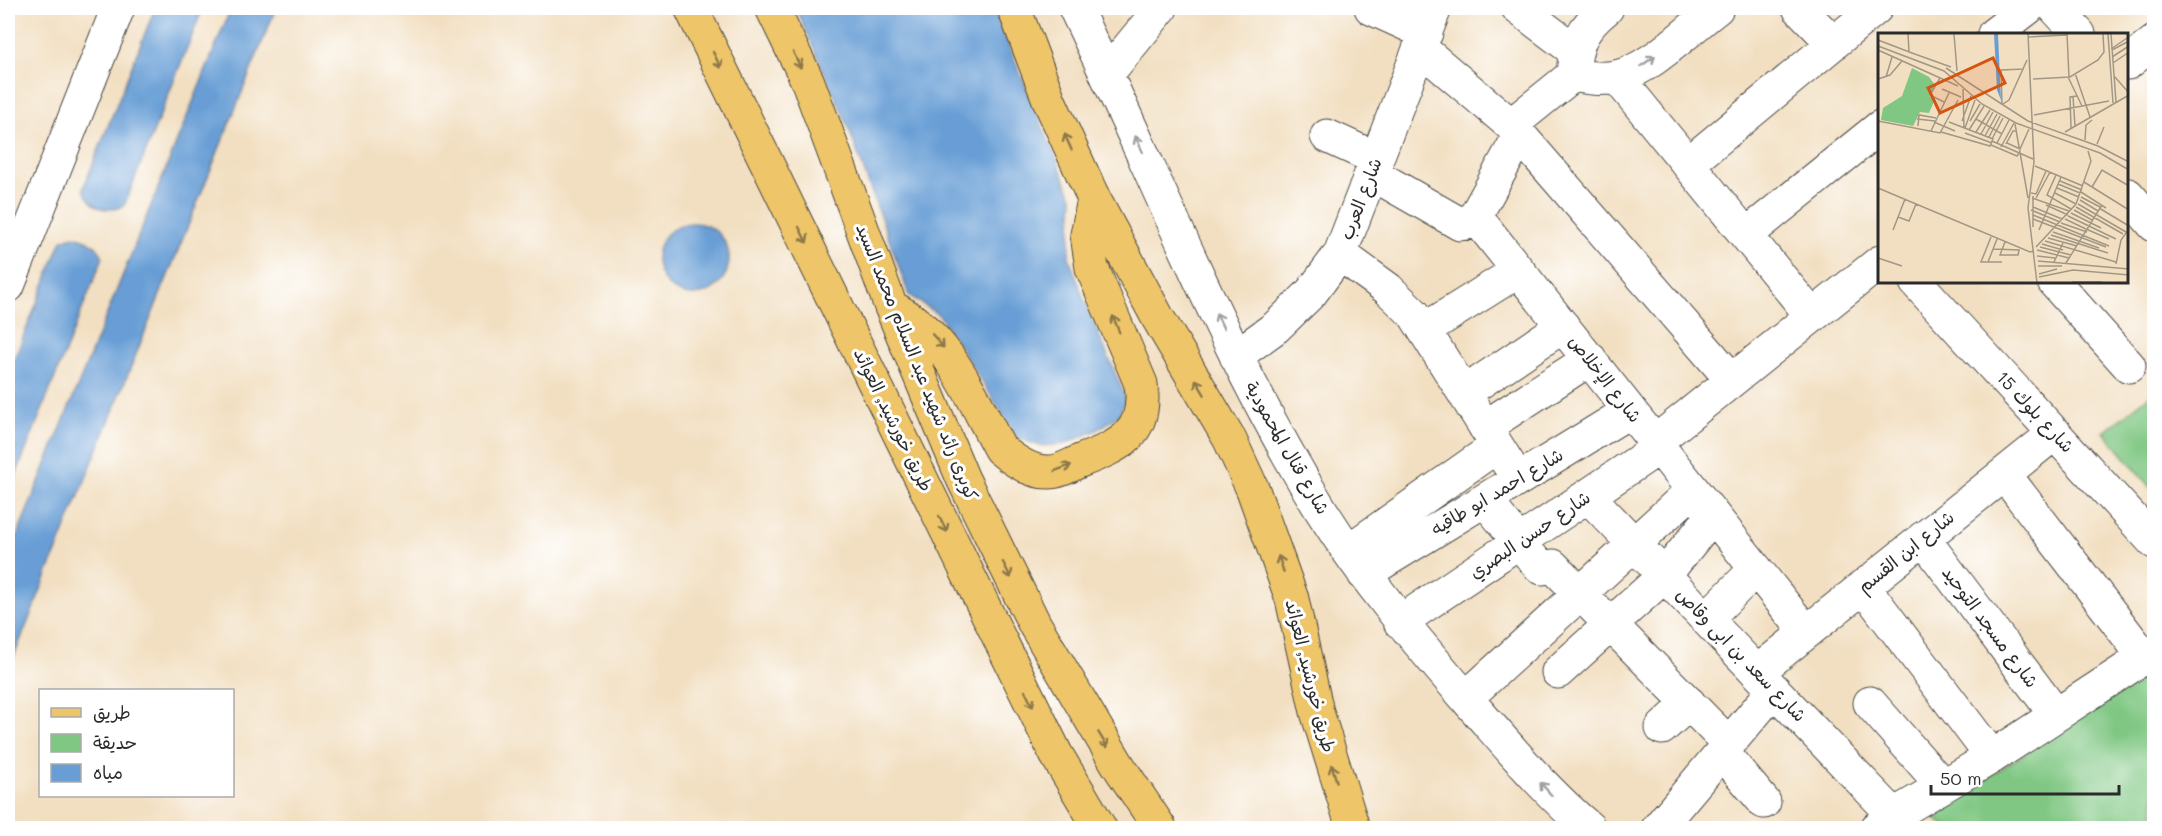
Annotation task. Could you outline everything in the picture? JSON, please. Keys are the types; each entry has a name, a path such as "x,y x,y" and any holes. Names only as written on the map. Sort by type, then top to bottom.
{"main road":[{"name":"طريق خورشيد, العوائد","path":"691,8 1056,754 1100,828"},
{"name":"كوبرى رائد شهيد عبد السلام محمد السيد","path":"772,8 808,82 891,307 953,458 1009,573 1076,696 1160,828"},
{"name":"طريق خورشيد, العوائد","path":"1014,8 1050,100 1094,199 1158,318 1229,438 1253,490 1292,599 1317,712 1353,828"},
{"path":"891,307 921,324 944,348 1000,449 1011,458 1036,470 1050,472 1117,447 1131,435 1144,403 1141,384 1092,268 1087,235 1094,199"}],"street":[{"path":"8,285 118,8"},
{"name":"شارع قنال المحمودية","path":"1075,8 1236,356 1293,463 1356,562 1400,622 1551,796 1589,828"},
{"path":"1107,74 1161,8"},
{"path":"1371,8 1427,30 1732,380"},
{"path":"1518,8 1574,63 1595,79 1617,77 1644,65 1717,8"},
{"path":"1472,222 1516,130 1574,63 1585,29 1607,8"},
{"path":"1800,8 1833,43"},
{"path":"1688,164 1876,8"},
{"path":"1995,33 2028,8"},
{"path":"2055,8 2078,33"},
{"name":"شارع العرب","path":"1236,356 1276,327 1304,300 1340,254 1427,30"},
{"path":"1617,77 1812,316"},
{"path":"1746,235 1878,129"},
{"name":"شارع الإخلاص","path":"1327,136 1460,224 1472,222 1483,226 1806,632"},
{"path":"2129,197 2154,225"},
{"path":"1340,254 1402,301 1424,330 1518,480"},
{"name":"شارع حسن البصري","path":"1400,622 1596,491 1657,445 1732,380 1878,264"},
{"path":"1424,330 1518,271"},
{"name":"شارع بلوك 15","path":"1918,284 2154,542"},
{"path":"2056,284 2129,366"},
{"path":"1464,393 1563,326"},
{"path":"1356,562 1491,436 1590,359"},
{"name":"شارع احمد ابو طاقيه","path":"1356,562 1485,500 1630,411"},
{"name":"شارع ابن القسم","path":"1658,828 1726,748 1765,681 1806,632 2055,433"},
{"name":"شارع سعد بن ابى وقاص","path":"1577,443 1596,491 1635,544 1765,681 1885,822"},
{"path":"1885,822 1992,757 2150,654 2004,474"},
{"path":"1485,500 1538,565 1542,568 1553,566 1689,703 1726,748 1764,802"},
{"path":"1466,698 1635,544 1703,502"},
{"path":"1558,672 1664,576 1703,502"},
{"name":"شارع مسجد التوحيد","path":"1923,538 2056,716"},
{"path":"1706,619 1756,569"},
{"path":"1863,586 1992,757"},
{"path":"1662,728 1689,703"},
{"path":"1870,703 1943,786"}],"green space":[{"path":"2154,369 2154,492 2104,432 2150,395"},
{"path":"2154,667 2154,828 1949,828 1930,816"}],"water":[{"path":"155,8 203,8 124,206 110,209 99,208 90,201 83,189"},
{"path":"231,8 276,8 8,671 8,558"},
{"path":"796,8 993,8 1073,199 1069,257 1083,297 1126,399 1118,416 1097,430 1065,444 1040,446 1018,438 940,316 909,295 846,121"},
{"path":"700,223 719,233 727,245 729,259 727,273 719,285 707,293 686,295 667,285 659,273 657,252 667,233 679,225"},
{"path":"73,236 91,242 103,257 8,495 8,375 62,240"}]}
